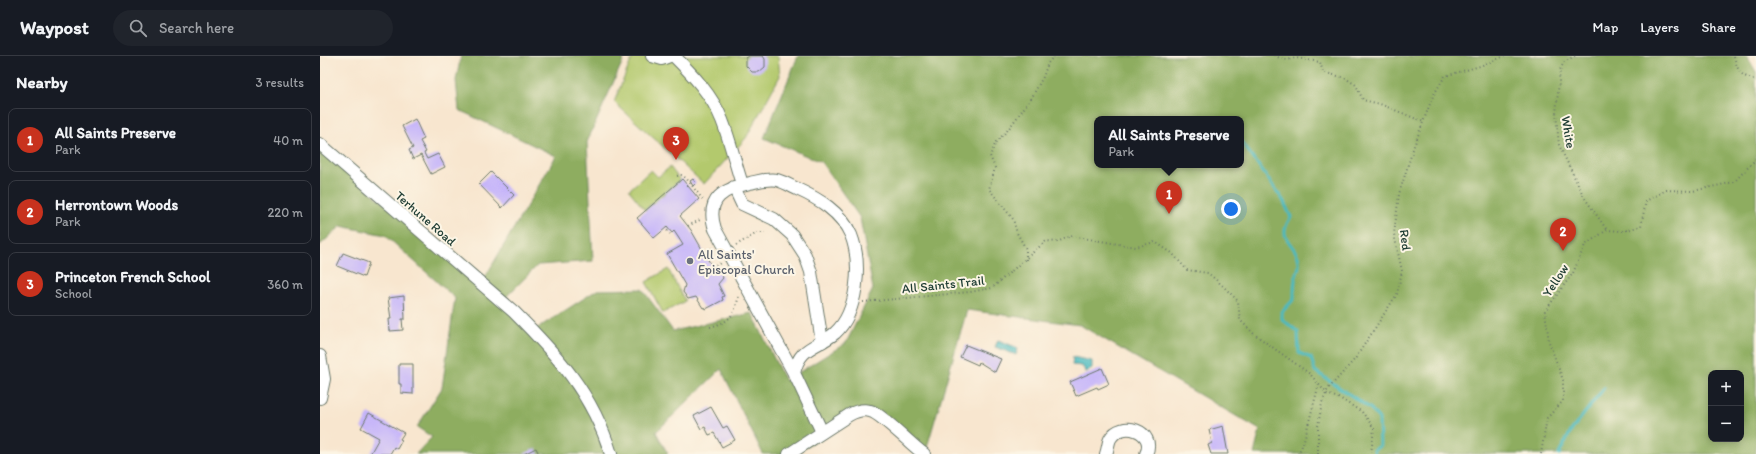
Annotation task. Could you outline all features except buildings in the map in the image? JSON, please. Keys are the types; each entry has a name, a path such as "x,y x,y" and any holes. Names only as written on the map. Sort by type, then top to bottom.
{"street":[{"path":"652,56 662,59 670,56"},
{"path":"674,56 691,73 711,100 722,120 742,204 774,219 792,235 805,255 811,272 822,342"},
{"name":"Terhune Road","path":"320,144 514,312 559,358 586,397 599,422 611,454"},
{"path":"794,374 798,360 805,350 822,342 836,332 852,303 857,281 856,258 851,235 839,217 815,196 785,183 768,180 738,186 724,192 715,200 711,212 711,219 794,374 822,432"},
{"path":"320,356 324,379 320,398"},
{"path":"789,454 856,411 872,411 879,415 901,436 924,454"},
{"path":"1106,454 1110,440 1114,434 1118,431 1131,429 1137,430 1146,437 1148,448 1146,454"}],"path":[{"path":"1026,260 1026,249 1016,233 1013,219 989,189 995,168 990,156 996,142 1007,131 1032,97 1043,77 1048,63 1054,56"},
{"path":"1274,56 1287,60 1296,58 1320,62 1324,72 1345,78 1356,85 1363,100 1380,104 1424,122"},
{"name":"Red","path":"1318,454 1318,426 1322,403 1328,390 1355,359 1397,294 1402,271 1394,234 1399,194 1414,146 1433,96 1445,76 1480,66 1505,56"},
{"name":"White","path":"1575,56 1564,62 1560,70 1556,114 1558,139 1563,155 1584,197 1607,230"},
{"path":"1734,56 1737,69 1744,77 1756,80"},
{"path":"1607,230 1624,231 1641,226 1646,201 1666,190 1693,191 1734,182 1756,159"},
{"path":"678,176 681,175 686,178 706,204"},
{"path":"688,226 697,220 705,219"},
{"path":"667,227 666,229 670,234"},
{"name":"Yellow","path":"1541,454 1547,418 1563,401 1563,380 1549,342 1545,311 1573,273 1585,245 1607,230"},
{"path":"732,247 757,233 765,233"},
{"name":"All Saints Trail","path":"852,303 970,292 992,288 1026,260 1046,241 1057,242 1071,236 1136,247 1155,242 1172,253 1187,270 1208,273 1223,286 1238,301 1240,320 1254,334 1310,374 1327,394"},
{"path":"704,253 717,246"},
{"path":"712,268 725,260"},
{"path":"710,328 723,323 730,317 737,308 741,292"},
{"path":"1298,454 1305,438 1319,384"},
{"path":"1327,394 1341,399 1362,412 1374,428 1371,454"}],"green space":[{"path":"461,56 625,56 587,142 593,261 538,265 500,303 533,331 597,290 642,289 673,331 752,313 785,381 846,343 873,289 860,218 821,162 764,138 798,56 1747,56 1756,72 1756,454 1254,454 1260,430 1080,325 967,310 925,454 869,409 794,454 763,454 721,369 656,432 668,454 416,454 432,437 417,427 442,388 455,298 385,235 341,226 320,245 320,148 480,286 556,156 459,110 456,80"},
{"path":"633,56 778,56 780,76 746,138 704,184 614,102"},
{"path":"670,167 680,180 645,210 629,190 651,170 658,177"},
{"path":"668,269 685,301 663,313 646,282"}],"water":[{"path":"998,340 1018,348 1016,355 995,347"},
{"path":"1073,357 1092,361 1092,369 1086,372 1082,366 1072,365"}],"waterway":[{"path":"1244,145 1283,200 1291,217 1286,225 1285,231 1288,241 1298,256 1299,265 1295,280 1294,299 1282,312 1282,319 1298,332 1299,353 1311,358 1315,371 1371,409 1379,419 1380,446 1374,450 1375,454"},
{"path":"1559,454 1571,431 1604,388"}],"place":[{"name":"Princeton French School","path":"676,160"},
{"name":"All Saints Preserve","path":"1169,214"},
{"name":"Herrontown Woods","path":"1563,251"},
{"name":"All Saints' Episcopal Church","path":"690,261"}]}
